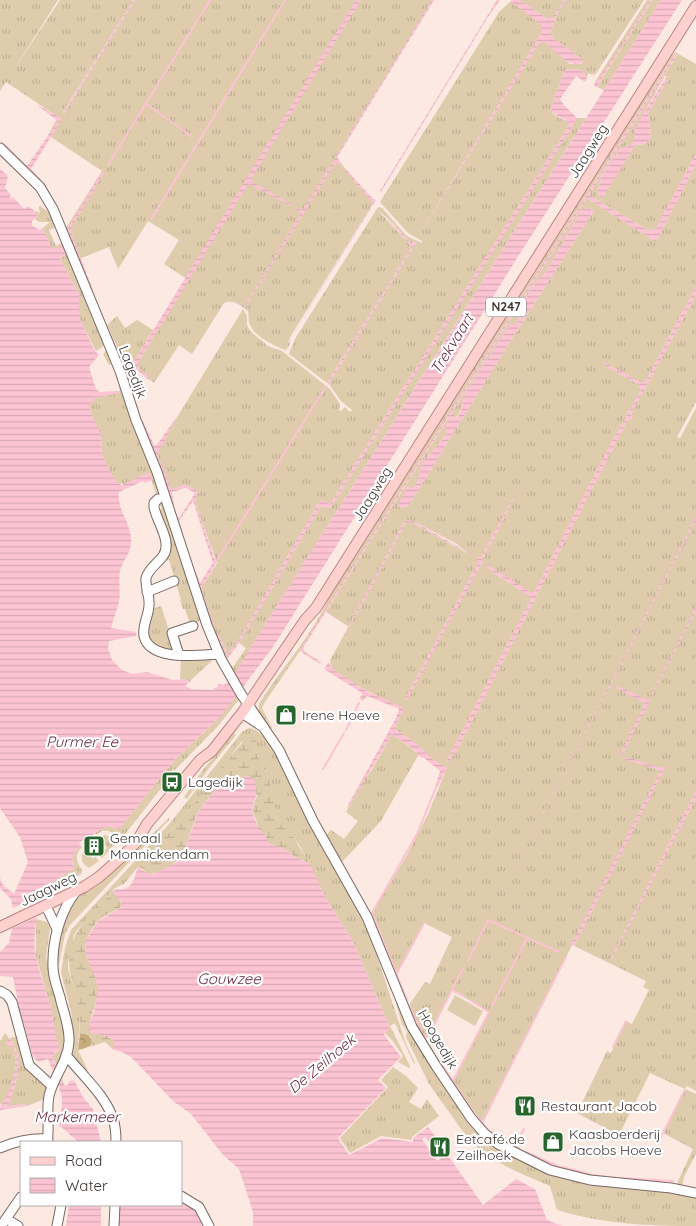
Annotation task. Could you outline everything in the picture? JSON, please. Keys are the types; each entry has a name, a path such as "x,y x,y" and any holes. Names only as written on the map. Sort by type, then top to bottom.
{"main road":[{"name":"Jaagweg","path":"2,926 77,890 106,871 137,841 147,824 200,760 212,751 245,709 305,620 316,608 696,6"}],"street":[{"name":"Lagedijk","path":"0,148 40,187 47,197 61,227 122,376 136,420 157,472 205,620 219,654 241,694 245,709"},
{"path":"158,499 154,502 154,507 165,540 166,549 147,574 145,582 150,606 144,628 146,640 151,647 157,650 179,655 219,654"},
{"path":"147,592 174,581"},
{"path":"179,655 172,632 193,626"},
{"name":"Hoogedijk","path":"245,709 263,727 279,750 312,822 366,917 412,1027 462,1104 484,1134 498,1144 550,1170 590,1180 671,1188 696,1193"},
{"path":"59,925 68,903 77,890"},
{"path":"0,1148 14,1141 35,1138 47,1141 49,1097 66,1055 69,1042 53,969 60,911 56,901"},
{"path":"44,907 59,925"},
{"path":"0,991 7,995 12,1002 31,1068 54,1083"},
{"path":"66,1055 104,1101 113,1117 116,1127 116,1141"},
{"path":"182,1197 199,1207 208,1226"},
{"path":"18,1226 3,1222 20,1198"},
{"path":"57,1226 61,1206"},
{"path":"114,1226 115,1206"}],"green space":[{"path":"0,0 58,0 10,76 60,0 133,0 63,112 64,114 135,0 434,0 336,157 373,203 292,334 285,348 290,340 290,344 286,350 272,344 254,331 250,325 248,311 237,303 227,302 224,303 192,354 179,345 154,383 140,369 137,364 187,279 164,264 179,240 148,221 118,269 109,247 79,259 64,231 55,204 66,228 102,171 48,135 58,117 6,82 0,91"},
{"path":"519,0 564,0 553,18 548,19"},
{"path":"566,0 644,0 595,75 588,73 587,78 582,70 567,69 563,74 551,108 553,114 570,124 330,504 322,500 318,504 238,641 229,653 218,634 229,657 227,659 223,658 199,589 211,618 201,588 217,563 195,502 198,491 185,485 170,491 156,452 243,309 247,316 247,325 250,331 268,346 282,351 330,389 340,404 339,410 341,411 345,407 350,412 352,410 340,400 329,384 417,241 412,244 377,209 411,248 327,383 289,354 295,339 378,207 382,208 407,236 422,243 422,241 408,233 380,202 499,12 511,1 542,26 542,32 418,237 539,43 544,41 570,64 582,64 582,59 553,38 550,33 558,12"},
{"path":"647,0 650,0 623,45 593,85"},
{"path":"652,0 661,0 604,90 597,87"},
{"path":"675,52 696,64 696,154 656,228 649,231 589,195 677,55 675,54 300,651 265,702 262,708 272,728 269,729 259,714 259,704 316,622 331,593 668,58","holes":["665,76 668,77 648,113 651,137 646,144 634,147 601,198 597,192 602,176 621,148 631,145 642,116"]},
{"path":"577,118 586,118 252,645 235,677 228,664 233,667 246,648 239,643 321,506 330,508 342,490"},
{"path":"696,164 696,287 645,382 642,383 605,363 604,365 639,385 641,390 609,447 535,591 532,593 488,569 528,595 531,599 446,762 448,762 459,746 627,421 632,418 631,414 696,295 696,402 677,437 680,438 696,408 696,791 611,958 696,798 696,1091 687,1086 685,1089 650,1073 619,1135 577,1113 607,1051 611,1053 626,1021 632,1024 649,990 643,987 646,981 574,946 603,889 566,957 482,1123 453,1081 489,1012 452,990 428,1037 423,1036 409,1005 425,982 430,984 452,937 424,923 396,975 372,913 407,855 427,816 447,768 394,728 404,709 402,707 374,694 331,668 330,660 364,601 406,522 411,522 470,555 457,544 413,521 405,520 349,627 326,612 587,198 656,242","holes":["590,208 593,212 409,505 402,508 418,480 423,462 446,435 446,424 452,415 456,418 462,408 463,397 510,324 515,326 517,324 527,295 546,272 582,209","515,494 482,560 482,565 405,699"]},
{"path":"40,206 50,213 56,227 49,230 56,246 62,243 57,229 115,362 109,365 103,354 107,350 104,346 96,351 79,318 79,294 60,259 66,254 64,246 52,250 43,228 50,222 39,222 35,219 37,217 35,211 40,213"},
{"path":"117,316 125,328 137,320 153,330 130,368 127,369 107,325"},
{"path":"123,386 162,495 157,497 149,473 125,484 117,483 112,478 102,454 101,437 89,407 94,398 120,392 119,388"},
{"path":"163,501 214,650 212,651 200,621 190,624 180,600 169,560 162,562 165,557 157,510 162,509 159,502"},
{"path":"161,606 174,650 158,648 148,640 147,627 151,621 150,614 152,609"},
{"path":"216,657 189,682 185,679 180,679 181,658"},
{"path":"238,694 240,698 218,726 175,770 173,769 169,775 170,777 122,838 106,830 96,835 95,833 106,827 119,829 176,758 215,722"},
{"path":"249,728 254,729 270,741 355,901 374,940 377,956 406,1044 415,1063 395,1023 390,1026 410,1066 409,1068 398,1062 403,1056 385,1033 390,1028 353,942 327,900 300,846 279,824 270,782 255,749 242,741 192,807 143,861 143,869 138,867 124,884 115,888 74,935 68,969 80,1009 78,1050 89,1073 87,1075 70,1054 70,1025 72,1016 61,972 65,948 71,930 171,822 242,732"},
{"path":"234,733 236,735 187,799 184,797 202,771"},
{"path":"392,734 419,754 381,821 342,862 326,835 331,830 344,839 358,821 346,812"},
{"path":"247,737 254,738 256,742 255,749 270,782 277,819 294,838 309,863 296,858 284,849 268,843 265,835 258,829 253,811 257,796 249,776 231,778 223,782 198,812 180,857 167,868 149,874 143,869 143,861 192,807 211,780"},
{"path":"169,818 70,925 65,934 59,964 56,964 66,912 74,899 96,886 112,873"},
{"path":"105,835 112,837 117,842 102,858 99,855 107,848 100,839"},
{"path":"81,846 77,858 82,870 81,874 41,895 44,886 59,878 73,865 74,854"},
{"path":"85,850 93,859 95,857 99,861 89,868 82,860"},
{"path":"113,891 123,905 97,922 89,934 86,952 95,973 98,991 90,1022 91,1033 107,1036 114,1041 114,1050 105,1042 89,1047 92,1044 91,1037 83,1033 79,1035 78,1008 69,966 73,941 78,930"},
{"path":"36,919 47,922 50,928 46,957 66,1033 65,1044 57,1067 52,1056 60,1049 36,956"},
{"path":"392,987 447,1086 500,1148 527,1163 552,1173 696,1196 696,1226 626,1223 575,1215 557,1210 550,1186 507,1167 478,1148 469,1140 429,1084 406,1037 407,1031 402,1025"},
{"path":"455,995 483,1011 475,1026 447,1010"},
{"path":"5,1033 9,1038 6,1043 14,1048 15,1071 9,1093 0,1105 0,1040"},
{"path":"80,1033 87,1034 92,1043 88,1047 78,1050"},
{"path":"20,1036 29,1072 46,1085 45,1099 27,1106 26,1104 8,1106 18,1071 17,1053 9,1038"},
{"path":"393,1067 418,1088 409,1102 421,1109 427,1099 439,1116 412,1137 412,1140 381,1136 350,1153 340,1138 388,1087 381,1080"},
{"path":"685,1089 696,1094 696,1154 684,1177 682,1187 677,1186 678,1181 693,1149 663,1133"}],"water":[{"path":"133,0 135,0 64,114 63,113"},
{"path":"356,0 361,0 251,179 252,182 292,204 291,206 249,184 247,186 137,364 151,380 136,369 133,371 131,380 128,382 99,312 126,368 130,368"},
{"path":"432,0 434,0 338,156 342,165 337,163 334,165 245,308 300,215 300,211 295,209 296,207 302,210 306,205"},
{"path":"497,0 500,0 381,192 380,191"},
{"path":"511,0 519,0 548,19 553,17 564,0 566,0 558,12 550,33 553,38 582,59 583,63 578,64 567,61 544,41 539,43 418,237 542,32 542,26"},
{"path":"650,0 652,0 596,88 594,85"},
{"name":"Purmer Ee","path":"661,0 682,0 273,647 222,715 176,758 119,829 105,827 97,831 86,841 83,840 79,843 81,846 73,859 74,869 42,888 36,926 35,949 60,1049 52,1057 65,1086 69,1084 68,1082 74,1080 83,1097 93,1109 101,1141 76,1141 58,1124 62,1106 60,1088 48,1059 38,1062 33,1056 20,1012 13,977 0,976 0,952 9,943 14,917 11,899 0,888 0,878 3,885 14,894 28,862 20,837 0,808 0,169 8,176 5,188 11,195 11,199 13,197 24,209 28,206 35,211 37,217 32,221 32,225 39,230 43,228 52,249 64,246 66,254 60,259 79,294 79,318 95,351 99,355 89,367 96,389 100,392 120,391 120,393 94,398 89,407 100,432 102,452 107,465 116,480 122,485 149,472 152,480 145,483 143,481 119,492 120,504 131,535 131,542 130,550 120,571 119,602 111,628 136,632 136,636 109,641 108,648 112,660 122,670 132,674 147,672 173,680 185,679 189,682 185,686 191,689 213,690 218,687 218,684 224,685 235,678 236,672"},
{"path":"675,54 677,55 589,195 649,231 656,228 696,154 696,164 656,242 587,198 303,648 305,652 321,662 320,664 300,651 302,647"},
{"path":"567,69 582,70 587,78 585,82 576,76 560,99 577,118 573,126 342,490 330,508 321,506 229,657 216,634 218,634 229,653 238,641 318,504 322,500 330,504 570,124 553,113 551,108 563,74"},
{"path":"667,76 668,79 648,113 651,137 646,144 634,147 602,199 597,192 602,176 621,148 632,144 640,119"},
{"path":"38,105 62,119 31,169 46,185 55,204 45,187 1,143 2,141 27,166 58,121"},
{"path":"345,168 376,200 285,348 373,203"},
{"path":"105,171 72,227 71,233 93,290 90,291 57,209 65,226 68,228 101,173"},
{"path":"378,208 412,244 417,241 329,384 327,383 411,248"},
{"path":"590,208 593,212 409,505 402,508 397,506 408,486 413,488 418,480 423,462 446,435 446,424 452,414 457,418 462,408 463,397 510,324 517,324 527,295 546,272 582,209"},
{"path":"696,287 696,295 631,414 632,418 627,421 459,746 448,763 446,762 531,599 528,595 486,567 487,565 532,593 535,591 609,447 641,390 639,385 604,365 605,363 642,383 645,382"},
{"path":"178,415 158,455 171,489 185,485 198,491 195,502 215,560 217,561 201,588 215,628 213,628 186,550 200,583 213,563 193,501 179,521 186,546 173,510 175,510 177,517 180,517 195,493 186,488 172,492 174,506 172,507 169,491 141,422 143,421 156,446"},
{"path":"521,482 482,560 484,562 480,566 407,700 405,699 477,565 476,557 481,557 483,554"},
{"path":"696,517 696,521 491,914"},
{"path":"405,520 413,521 471,555 411,522 406,522 333,655"},
{"path":"696,607 696,611 652,695 651,694"},
{"path":"329,662 331,668 368,692 404,709 394,728 447,768 437,788 435,787 440,771 392,734 347,807 396,718 399,709 367,696 363,701 360,699 362,693 324,669"},
{"path":"617,686 650,700 622,755 620,754 645,703 616,688"},
{"path":"626,757 661,768 664,766 665,768 574,946 571,945 660,771 625,759"},
{"name":"Gouwzee","path":"249,776 253,778 256,790 253,809 258,829 271,844 309,863 327,900 353,942 390,1028 384,1035 401,1057 378,1080 386,1088 338,1138 349,1155 382,1138 413,1142 413,1138 428,1127 435,1136 428,1141 425,1137 422,1139 437,1161 447,1154 483,1205 516,1179 535,1189 547,1220 562,1226 253,1226 253,1212 239,1169 223,1155 191,1114 173,1101 131,1057 114,1050 114,1041 107,1036 91,1033 89,1025 94,1012 98,986 85,952 86,940 98,921 122,907 122,902 115,895 114,891 126,888 132,883 138,867 149,874 154,874 176,862 185,850 198,812 220,784 226,780"},
{"path":"696,791 696,798 612,959 611,958"},
{"path":"9,1038 14,1046 17,1054 18,1071 8,1106 26,1104 27,1106 0,1110 10,1090 15,1073 14,1048 6,1043"},
{"path":"182,1203 196,1210 202,1223 201,1226 118,1226 120,1206 182,1206"},
{"path":"69,1206 101,1206 101,1226 66,1226"}],"pier":[{"path":"44,894 39,916 9,930 11,909"}],"waterway":[{"path":"108,165 210,0"},
{"path":"152,218 285,0"},
{"path":"147,104 192,137"},
{"path":"218,559 326,386"},
{"path":"354,713 359,703"},
{"path":"346,730 353,716"},
{"path":"323,769 344,733"},
{"path":"407,1000 372,913 417,834 437,785"},
{"path":"468,961 488,920 559,952"},
{"path":"396,975 423,925"},
{"path":"492,1006 527,938"},
{"path":"482,1123 566,957"},
{"path":"409,1005 423,1036 428,1037 463,968"},
{"path":"452,990 465,997"},
{"path":"453,1081 489,1012 471,1001"},
{"path":"613,1047 626,1021"},
{"path":"442,1065 474,1113"},
{"path":"660,1139 684,1091"},
{"path":"478,1117 489,1131 519,1148"},
{"path":"515,1145 524,1129"},
{"path":"526,1152 560,1167"},
{"path":"563,1167 589,1174"},
{"path":"592,1175 616,1178"},
{"path":"620,1178 673,1181"}],"place":[{"name":"Irene Hoeve","path":"286,715"},
{"name":"Lagedijk","path":"172,782"},
{"name":"Gemaal Monnickendam","path":"94,846"},
{"name":"Restaurant Jacob","path":"525,1106"},
{"name":"Kaasboerderij Jacobs Hoeve","path":"553,1142"},
{"name":"Eetcafé de Zeilhoek","path":"440,1147"}],"water label":[{"name":"Trekvaart","path":"452,344"},
{"name":"De Zeilhoek","path":"322,1064"},
{"name":"Markermeer","path":"77,1117"}]}
